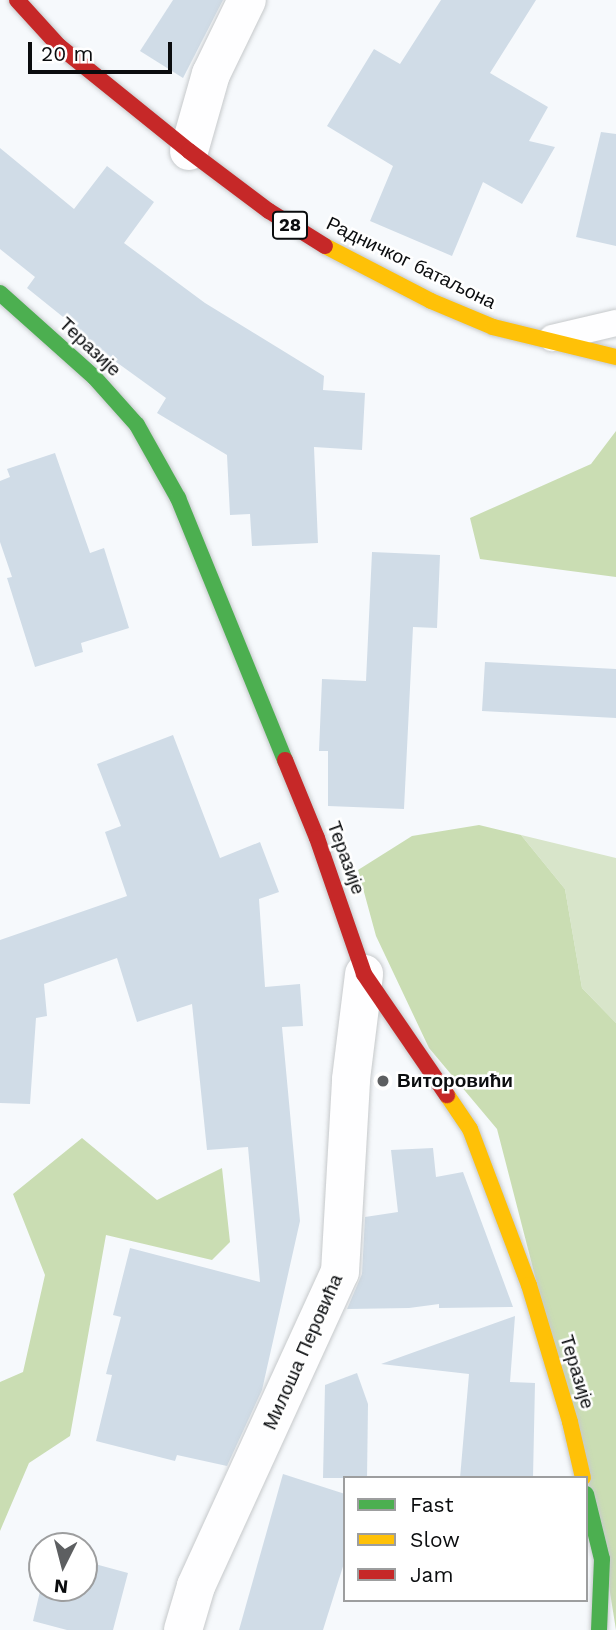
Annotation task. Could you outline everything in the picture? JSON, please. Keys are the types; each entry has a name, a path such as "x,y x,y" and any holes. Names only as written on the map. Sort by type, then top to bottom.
{"street":[{"name":"Радничког батаљона","path":"17,0 60,46 189,150 269,211 320,244 431,301 493,327 540,341 616,357"},
{"path":"189,150 211,74 247,0"},
{"name":"Теразије","path":"0,293 95,378 137,425 178,498 317,838 364,974 470,1129 529,1285 582,1476"},
{"name":"Милоша Перовића","path":"183,1630 197,1586 340,1272 351,1079 364,974"},
{"path":"588,1503 601,1559 599,1630"}],"lane":[{"path":"540,341 616,323"}],"green space":[{"path":"616,431 616,577 480,559 470,518 591,464"},
{"path":"479,825 521,835 565,889 582,988 616,1023 616,1630 599,1524 588,1476 497,1129 429,1048 376,936 358,870 412,836"},
{"path":"521,835 616,858 616,1023 582,988 565,889"},
{"path":"82,1138 157,1200 222,1168 230,1242 212,1260 106,1235 70,1436 29,1463 0,1531 0,1382 23,1372 45,1275 13,1194"}],"building":[{"path":"173,0 223,0 183,78 140,51"},
{"path":"441,0 536,0 490,73 548,107 529,141 555,147 522,204 483,182 452,256 370,221 393,166 327,126 374,49 400,64"},
{"path":"601,132 616,134 616,246 576,237"},
{"path":"0,148 74,209 107,166 154,202 124,243 205,303 324,376 323,390 365,393 362,450 314,447 318,543 252,546 250,514 230,515 227,455 157,413 166,398 83,338 76,332 78,329 27,288 35,277 0,249"},
{"path":"55,453 90,553 104,548 129,628 81,643 83,652 35,667 7,578 12,577 0,542 0,481 10,477 7,469"},
{"path":"372,552 440,555 437,628 413,627 404,809 328,806 328,751 319,751 322,679 366,681"},
{"path":"485,662 616,669 616,718 482,711"},
{"path":"173,735 220,858 260,842 279,892 259,899 265,987 300,984 303,1026 282,1027 300,1221 262,1390 227,1466 177,1455 175,1461 96,1441 112,1375 106,1374 121,1317 113,1315 130,1248 260,1282 248,1147 207,1150 192,1004 137,1022 117,958 44,984 47,1016 36,1018 30,1104 0,1103 0,940 127,896 105,832 121,826 97,764"},
{"path":"433,1148 436,1177 463,1172 513,1307 439,1308 439,1304 409,1308 347,1309 362,1274 365,1217 398,1212 391,1150"},
{"path":"515,1316 510,1382 535,1383 533,1476 460,1476 469,1374 381,1364"},
{"path":"357,1373 368,1404 367,1476 323,1478 325,1385"},
{"path":"283,1474 343,1493 343,1566 323,1630 239,1630"},
{"path":"98,1565 128,1573 113,1630 67,1630 33,1621 38,1602 98,1602"}],"traffic: fast":[{"path":"0,293 95,378 137,425 178,498 285,760"},
{"path":"588,1502 602,1559 599,1630"}],"traffic: slow":[{"path":"325,246 431,301 493,327 616,357"},
{"path":"447,1095 470,1129 529,1285 570,1422 583,1476"}],"traffic: jam":[{"path":"17,0 59,46 189,151 269,211 325,246"},
{"path":"285,760 317,838 364,974 447,1095"}],"place":[{"name":"Виторовићи","path":"383,1081"}]}
